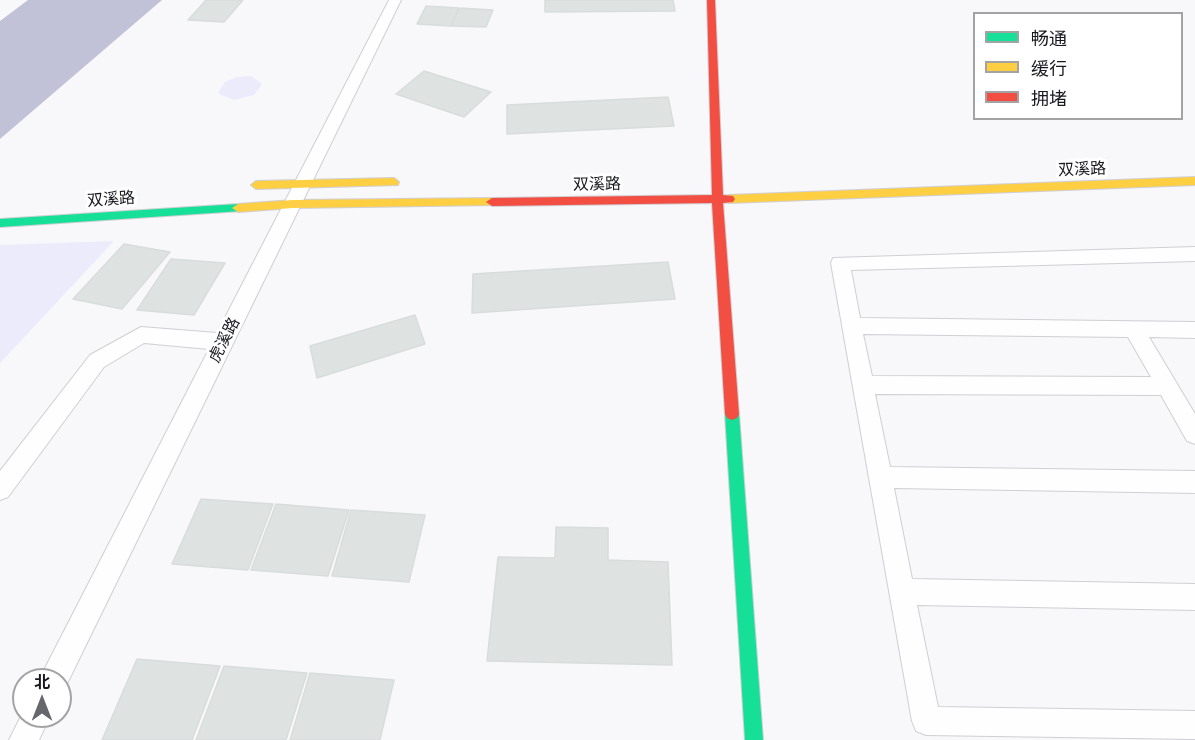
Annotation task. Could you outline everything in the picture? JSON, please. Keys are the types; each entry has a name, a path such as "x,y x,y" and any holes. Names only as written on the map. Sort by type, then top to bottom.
{"street":[{"name":"虎溪路","path":"60,668 395,0"},
{"path":"711,0 718,199 754,740"},
{"name":"双溪路","path":"0,223 293,204 718,199 1195,181"},
{"path":"244,186 302,182 409,182"},
{"path":"1195,254 840,263 926,721 1195,725"},
{"path":"852,326 1195,330"},
{"path":"1134,330 1195,434"},
{"path":"0,489 97,361 141,335 223,342"},
{"path":"863,385 1167,386"},
{"path":"880,477 1195,482"},
{"path":"902,592 1195,597"}],"shaded area":[{"path":"28,0 162,0 0,139 0,21"},
{"path":"251,76 262,84 254,95 234,100 219,94 225,82 237,77"},
{"path":"114,241 0,363 0,245"}],"building":[{"path":"206,0 243,0 224,22 188,20"},
{"path":"545,0 673,0 675,11 545,12"},
{"path":"426,6 459,8 451,26 417,24"},
{"path":"459,8 493,10 486,27 451,26"},
{"path":"424,71 491,92 464,117 396,94"},
{"path":"668,97 674,126 507,134 507,105"},
{"path":"124,244 170,252 122,309 73,299"},
{"path":"171,259 225,263 194,315 137,310"},
{"path":"668,262 675,299 472,313 473,274"},
{"path":"415,315 425,344 317,378 310,346"},
{"path":"201,499 273,504 248,570 172,564"},
{"path":"276,504 349,510 328,576 251,570"},
{"path":"351,510 425,515 409,582 332,576"},
{"path":"556,527 608,528 608,560 668,562 672,665 487,661 498,557 555,558"},
{"path":"137,659 220,666 192,740 102,740"},
{"path":"224,666 307,673 286,740 196,740"},
{"path":"310,673 394,680 380,740 290,740"}],"traffic: fast":[{"path":"0,223 238,208"},
{"path":"732,414 754,740"}],"traffic: slow":[{"path":"729,199 1195,181"},
{"path":"256,185 394,182"},
{"path":"238,208 293,204 492,202"}],"traffic: jam":[{"path":"711,0 716,180 732,414"},
{"path":"492,202 729,199"}]}
